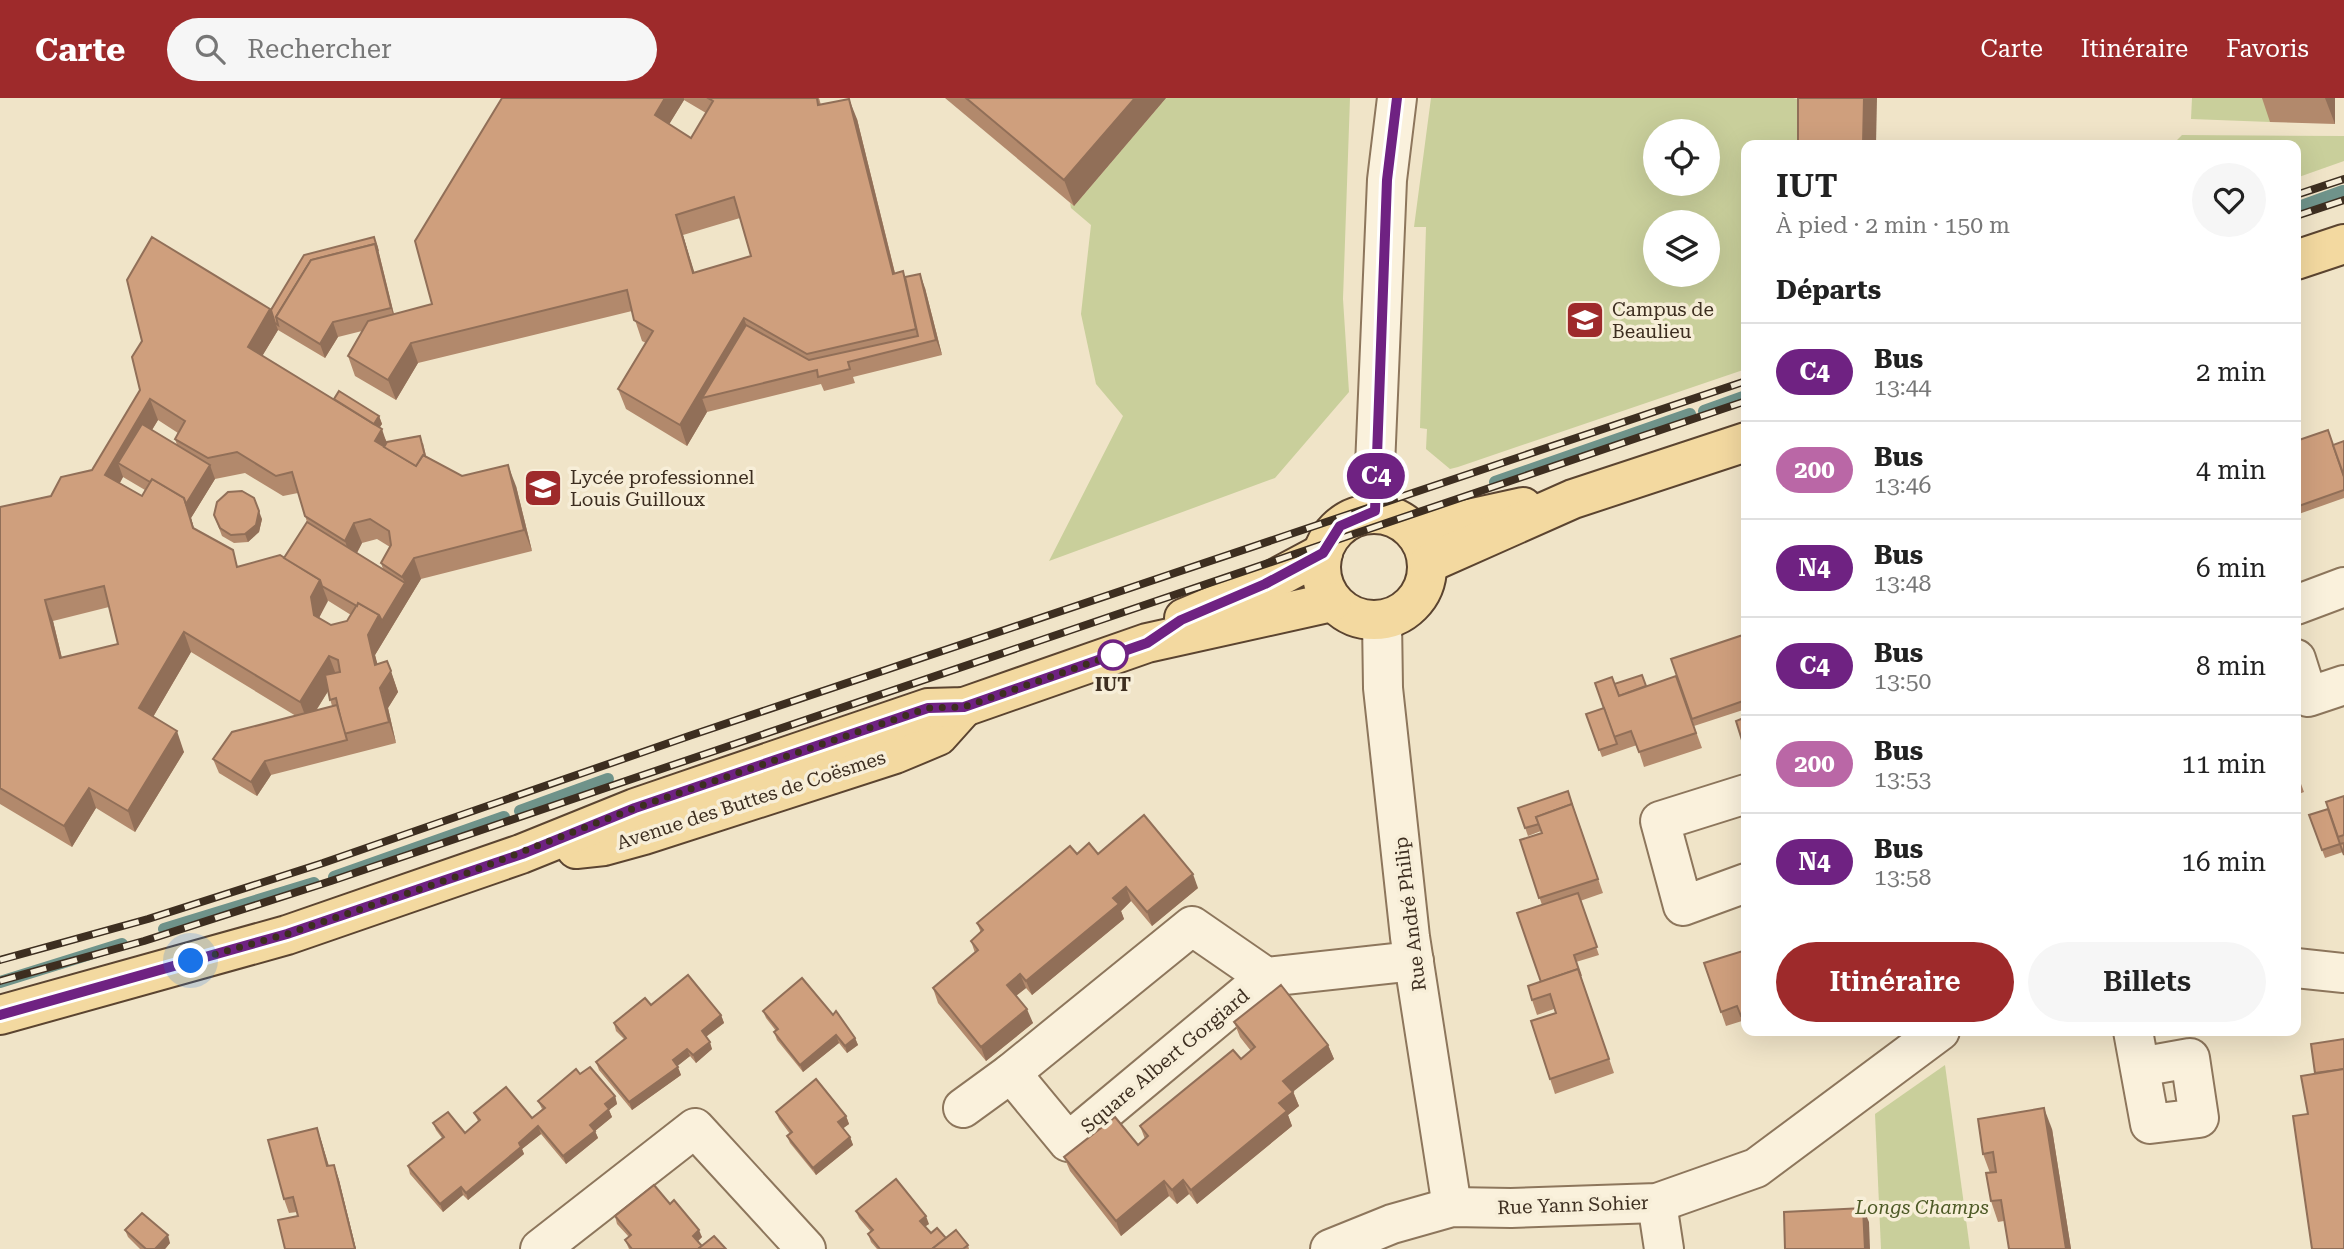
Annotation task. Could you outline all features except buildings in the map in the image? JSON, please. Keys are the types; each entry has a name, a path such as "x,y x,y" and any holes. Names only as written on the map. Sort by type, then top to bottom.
{"main road":[{"path":"2301,258 2344,244"},
{"path":"1422,547 1498,511 1573,499 1741,444"},
{"path":"1373,513 1391,516 1422,547 1425,584 1413,604 1394,617 1382,620 1356,617 1332,602 1322,577 1323,553 1340,526 1356,517 1373,513"},
{"name":"Avenue des Buttes de Coësmes","path":"1147,643 1181,620 1265,584 1323,553"},
{"name":"Avenue des Buttes de Coësmes","path":"0,1015 287,934 522,854 604,846 644,835 895,754 938,736 964,707 1147,643 1332,602"}],"street":[{"path":"1373,513 1387,180 1397,98"},
{"path":"2301,603 2344,587"},
{"name":"Rue André Philip","path":"1382,620 1384,688 1414,961 1452,1207"},
{"path":"2301,675 2308,697 2344,685"},
{"path":"1741,796 1660,821 1683,906 1741,885"},
{"name":"Square Albert Gorgiard","path":"963,1108 1011,1073 1192,926 1266,977"},
{"name":"Square Albert Gorgiard","path":"1011,1073 1068,1142 1266,977 1414,961"},
{"path":"2301,969 2344,973"},
{"name":"Rue Yann Sohier","path":"1330,1249 1392,1224 1452,1207 1657,1203 1756,1168 1933,1036"},
{"path":"540,1249 695,1128 806,1249"},
{"path":"1657,1203 1664,1249"}],"green space":[{"path":"1166,98 1350,98 1343,299 1349,392 1275,478 1049,561 1123,416 1096,384 1081,314 1091,225 1071,208 1070,203 1074,206"},
{"name":"Campus de Beaulieu","path":"1431,98 1793,98 1811,102 1810,140 1741,140 1741,371 1450,469 1426,449 1427,429 1420,428 1426,227 1414,227"},
{"path":"2192,98 2271,98 2270,122 2191,119"},
{"path":"2182,135 2344,136 2344,161 2301,176 2301,140 2177,140"},
{"name":"Longs Champs","path":"1945,1065 1970,1249 1881,1249 1875,1114"}],"waterway":[{"path":"2301,206 2343,191"},
{"path":"1704,411 1741,398"},
{"path":"1495,482 1690,414"},
{"path":"520,811 608,779"},
{"path":"334,877 504,817"},
{"path":"164,929 314,883"},
{"path":"0,982 122,944"}],"railway":[{"path":"2301,193 2344,179"},
{"path":"2301,214 2344,200"},
{"path":"0,960 148,919 323,863 689,736 1741,383"},
{"path":"0,981 144,941 331,881 1741,403"}],"bus line":[{"name":"C4","path":"0,1015 287,934 522,854 635,808 928,708 964,707 1147,643 1181,620 1265,584 1323,553 1329,539 1340,526 1348,520 1375,511 1387,180 1397,98"}],"place":[{"name":"Campus de Beaulieu","path":"1585,320"},
{"name":"Lycée professionnel Louis Guilloux","path":"543,488"},
{"name":"IUT","path":"1113,655"}],"route":[{"path":"191,961 287,934 470,872 635,808 928,708 964,707 1113,655"}]}
